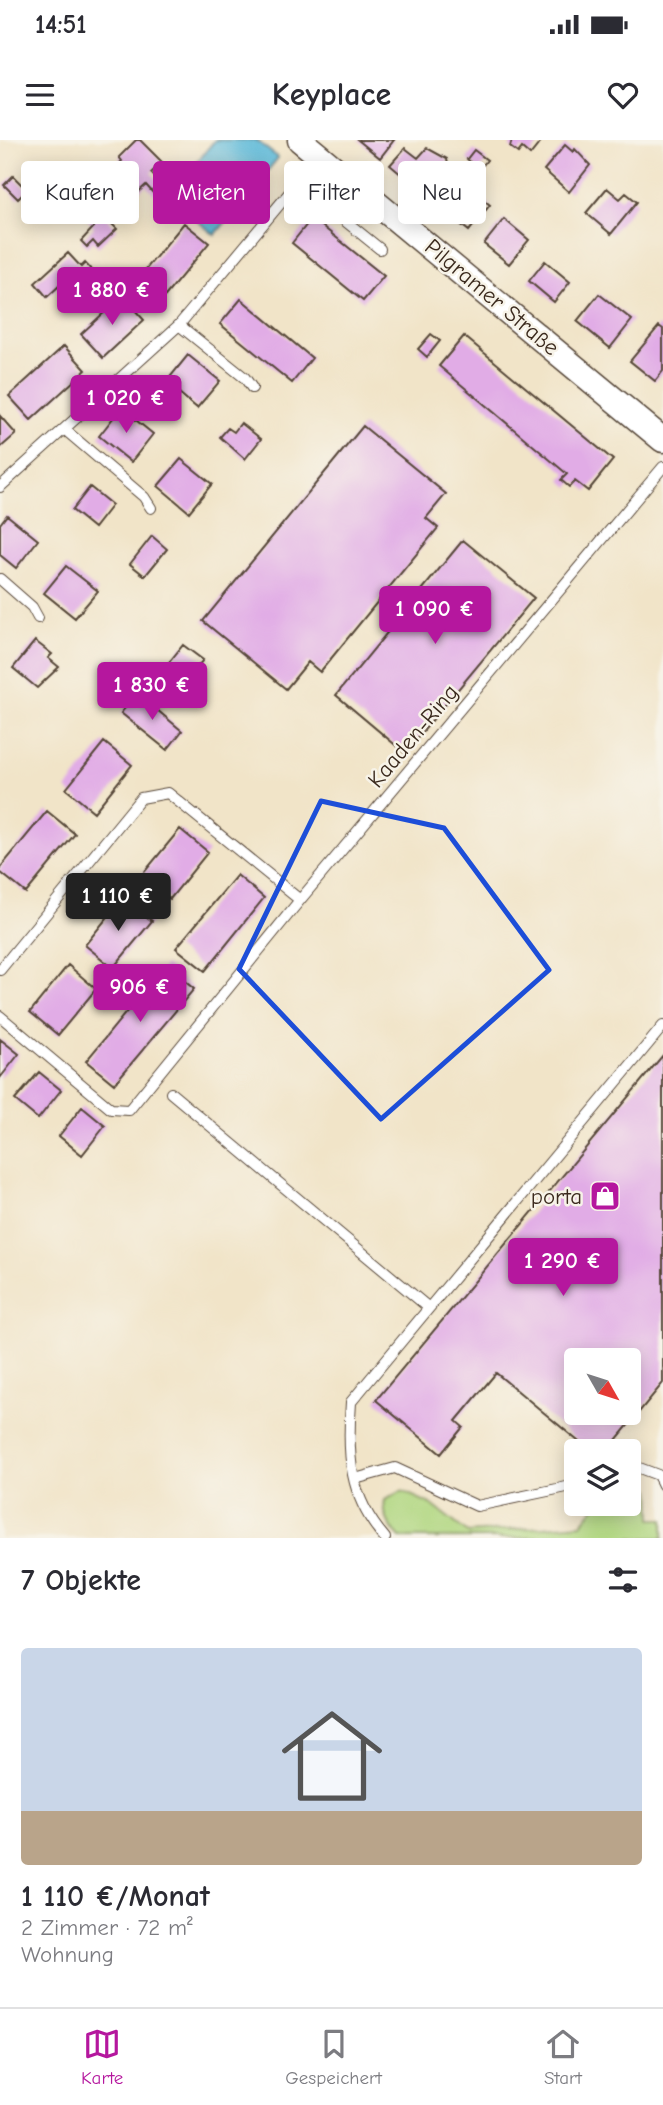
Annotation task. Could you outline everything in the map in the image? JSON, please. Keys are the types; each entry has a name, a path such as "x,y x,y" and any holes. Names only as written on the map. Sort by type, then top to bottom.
{"street":[{"name":"Pilgramer Straße","path":"300,140 663,440"}],"lane":[{"path":"316,161 320,156"},
{"path":"0,487 179,325 284,200"},
{"path":"349,224 380,249"},
{"path":"179,325 244,378 252,388"},
{"path":"64,429 144,496 151,508"},
{"name":"Kaaden-Ring","path":"0,1016 111,1109 129,1110 300,900 663,467"},
{"path":"0,579 32,607 38,618"},
{"path":"0,970 141,798 168,793 300,900"},
{"path":"385,1538 366,1517 347,1450 351,1402 663,1027"},
{"path":"171,1093 429,1308"},
{"path":"355,1479 395,1468 477,1506 564,1488"},
{"path":"641,1469 658,1475 663,1485"}],"highlighted area":[{"path":"321,801 444,828 549,970 381,1119 239,969"}],"green space":[{"path":"641,1481 651,1490 652,1519 663,1519 663,1538 400,1538 386,1516 385,1500 402,1491 431,1504 468,1533 581,1524 587,1516 641,1516"}],"water":[{"path":"215,140 256,140 278,158 270,168 270,161 198,161"},
{"path":"201,224 224,224 215,235"}],"building":[{"path":"136,140 140,140 161,161 153,161 153,193 146,185 139,191 139,161 122,161 119,157"},
{"path":"358,140 394,140 380,158"},
{"path":"512,140 542,140 530,155 522,148 518,153 510,147"},
{"path":"565,145 573,152 575,149 590,165 569,192 544,170"},
{"path":"405,148 418,158 427,148 447,161 398,161 398,172 390,165"},
{"path":"474,150 487,160 469,161 467,159"},
{"path":"13,176 21,184 21,196 18,199 4,185"},
{"path":"607,188 620,199 626,193 637,202 611,234 586,213"},
{"path":"504,219 529,240 509,264 484,244"},
{"path":"91,224 112,224 117,229 98,247 93,241 87,247 81,241 94,227"},
{"path":"183,224 209,243 161,301 136,281"},
{"path":"307,224 319,224 384,276 363,301 292,243"},
{"path":"460,224 475,224 469,231"},
{"path":"68,253 81,267 85,263 94,273 81,284 72,274 47,297 35,283"},
{"path":"545,261 570,282 554,302 529,281"},
{"path":"599,294 632,320 610,348 577,321"},
{"path":"122,296 144,320 103,358 81,334"},
{"path":"241,299 312,358 292,383 220,324"},
{"path":"659,326 663,329 663,371 655,381 630,361"},
{"path":"431,334 440,341 427,357 418,349"},
{"path":"464,336 613,460 588,491 575,481 569,487 561,480 567,474 439,366"},
{"path":"64,346 86,370 31,420 9,396"},
{"path":"188,355 220,381 197,408 166,382"},
{"path":"121,408 153,434 131,462 99,436"},
{"path":"0,416 16,434 0,448"},
{"path":"241,423 261,439 245,459 220,437 228,428 234,432"},
{"path":"363,426 446,494 426,518 438,528 320,672 308,662 286,689 203,621"},
{"path":"181,459 212,484 189,512 158,486"},
{"path":"90,487 112,505 94,528 72,510"},
{"path":"7,515 38,540 16,568 0,555 0,524"},
{"path":"152,536 167,549 145,576 130,564"},
{"path":"463,540 534,598 405,753 336,695"},
{"path":"66,566 98,591 75,618 44,593"},
{"path":"35,641 52,654 48,658 59,667 37,688 13,668"},
{"path":"183,645 203,660 166,705 147,690"},
{"path":"137,693 182,731 167,750 121,713"},
{"path":"104,742 132,765 94,812 66,789"},
{"path":"47,811 75,834 26,893 0,872 0,868"},
{"path":"180,829 208,852 170,899 141,876"},
{"path":"237,875 264,898 205,971 176,948"},
{"path":"123,898 152,921 113,968 85,945"},
{"path":"68,965 96,989 58,1035 30,1012"},
{"path":"165,965 194,989 114,1084 86,1061"},
{"path":"0,1039 19,1054 0,1078"},
{"name":"porta","path":"663,1055 663,1383 641,1410 641,1348 564,1348 564,1425 628,1425 617,1439 576,1439 496,1373 456,1421 463,1427 441,1454 376,1400"},
{"path":"39,1072 61,1090 38,1119 15,1100"},
{"path":"82,1107 105,1126 82,1155 59,1136"}],"place":[{"name":"porta","path":"605,1196"}]}
